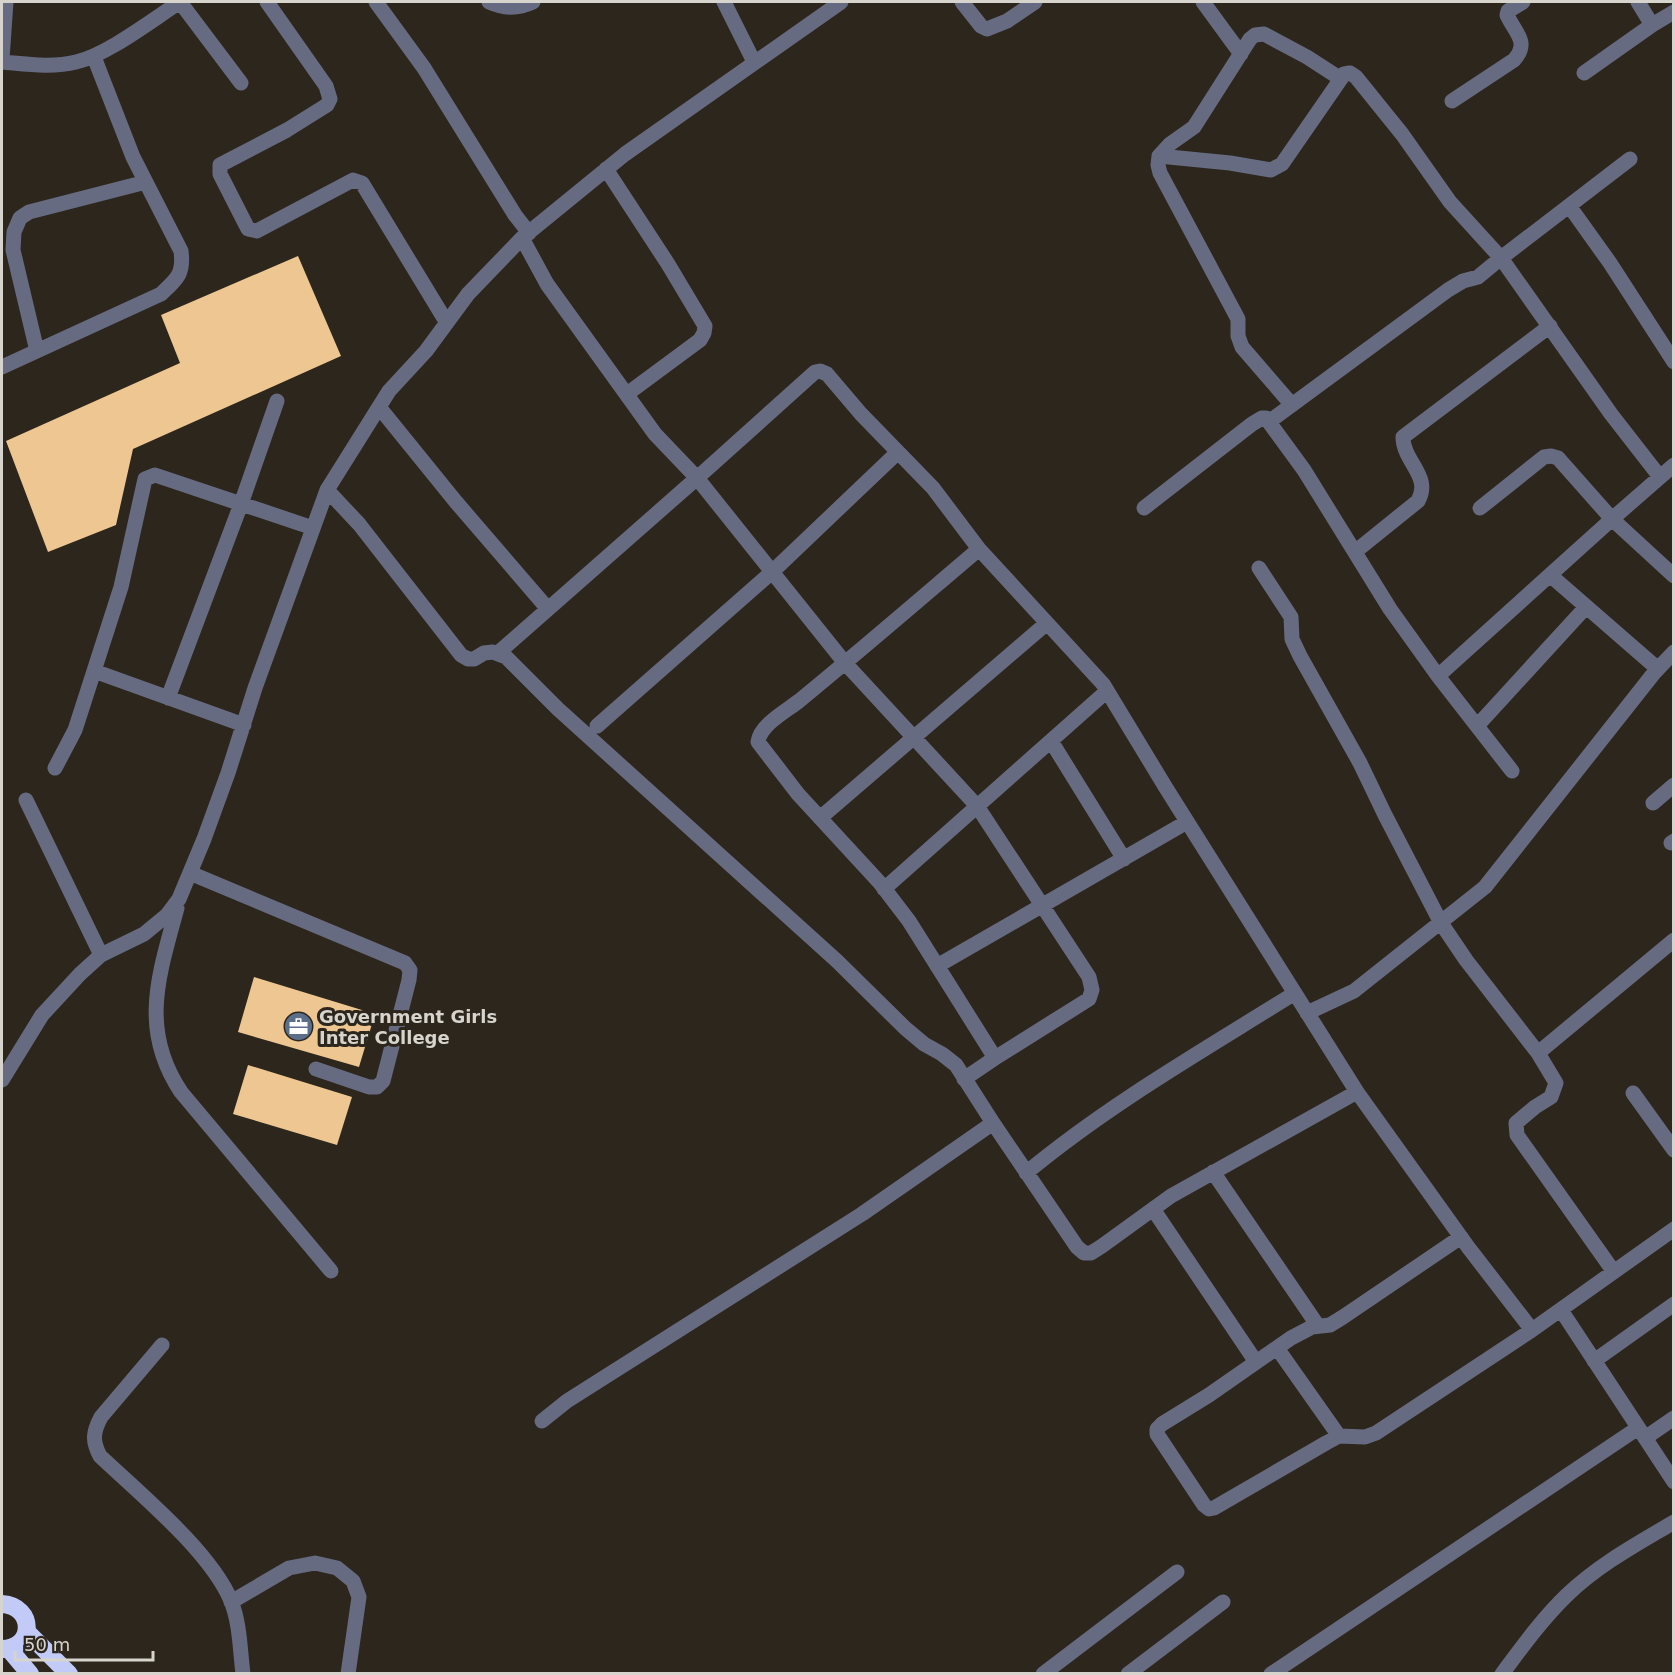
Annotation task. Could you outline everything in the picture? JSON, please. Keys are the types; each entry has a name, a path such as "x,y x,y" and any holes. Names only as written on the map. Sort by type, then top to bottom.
{"highway":[{"path":"2,1604 18,1608 24,1615 27,1632 22,1641 5,1649 30,1674"},
{"path":"27,1632 69,1674"}],"street":[{"path":"6,2 2,61 43,66 74,63 94,57 180,2 241,83"},
{"path":"267,2 326,86 330,99 327,105 287,130 220,165 220,174 248,229 257,231 353,180 358,180 362,183 447,323"},
{"path":"376,2 424,68 515,215 548,285 655,434 697,478 845,663 978,806 1089,977 1092,990 1089,999 964,1080"},
{"path":"489,2 501,7 512,8 533,2"},
{"path":"724,2 754,62"},
{"path":"331,1271 181,1092 161,1054 156,1026 159,975 179,899 228,773 327,490 389,391 426,351 468,294 525,235 606,169 841,2"},
{"path":"962,2 981,26 987,29 1007,21 1035,2"},
{"path":"1203,2 1240,54"},
{"path":"1452,101 1514,60 1520,53 1522,44 1507,15 1508,11 1523,2"},
{"path":"1638,2 1652,25"},
{"path":"1584,73 1674,12"},
{"path":"1292,405 1239,340 1238,319 1160,173 1159,156 1170,144 1194,127 1255,34 1264,34 1307,57 1341,79"},
{"path":"2,367 160,294 177,279 183,266 181,251 133,158 94,57"},
{"path":"1159,156 1230,163 1271,170 1282,164 1344,74 1350,73 1356,77 1402,135 1450,202 1501,258 1611,414 1660,477"},
{"path":"1270,421 1448,290 1462,281 1478,277 1630,159"},
{"path":"606,169 705,326 700,340 627,394"},
{"path":"38,351 13,250 14,232 20,218 29,212 146,182"},
{"path":"1570,207 1610,263 1674,362"},
{"path":"1356,551 1418,501 1423,492 1423,484 1403,445 1403,437 1550,326"},
{"path":"498,653 815,372 820,371 827,374 861,414 933,488 979,549 1103,684 1357,1092 1461,1237 1532,1330"},
{"path":"168,699 277,401"},
{"path":"379,407 456,502 548,609"},
{"path":"1144,508 1252,424 1262,418 1270,421 1356,551 1390,609 1438,676 1512,771"},
{"path":"597,726 772,572 898,452"},
{"path":"1480,508 1544,457 1558,458 1612,519 1674,576"},
{"path":"1438,676 1674,465"},
{"path":"55,768 75,730 121,587 145,479 155,475 313,528"},
{"path":"327,490 359,524 461,655 474,659 484,653 498,653 506,657 558,709 837,961 905,1028 956,1065 1026,1173 1077,1247 1084,1253 1090,1253 1171,1196 1357,1092"},
{"path":"979,549 759,735 758,742 761,749 884,889 909,921 995,1058"},
{"path":"1258,568 1291,617 1292,639 1300,656 1360,763 1384,815 1441,923 1466,960 1538,1053 1556,1083 1551,1097 1516,1123 1517,1135 1614,1272"},
{"path":"1550,575 1658,669"},
{"path":"1476,726 1586,607"},
{"path":"820,818 1047,623"},
{"path":"1307,1013 1354,991 1485,887 1658,669 1674,652"},
{"path":"94,671 243,725"},
{"path":"884,889 1107,692"},
{"path":"1051,741 1124,859"},
{"path":"1653,803 1674,785"},
{"path":"26,800 101,955"},
{"path":"937,966 1187,822"},
{"path":"190,873 405,963 410,970 410,980 383,1081 377,1087 369,1087 316,1069"},
{"path":"2,1080 42,1015 101,955 144,934 167,915 179,899"},
{"path":"1538,1053 1674,940"},
{"path":"1026,1173 1066,1140 1295,993"},
{"path":"1633,1093 1674,1150"},
{"path":"542,1421 567,1401 862,1214 993,1123"},
{"path":"1213,1172 1318,1326"},
{"path":"1153,1209 1256,1362"},
{"path":"1461,1237 1330,1325 1318,1326 1298,1334 1157,1429 1160,1440 1204,1505 1209,1509 1214,1508 1339,1436 1365,1437 1376,1432 1532,1330 1674,1229"},
{"path":"1594,1361 1674,1304"},
{"path":"1561,1310 1674,1482"},
{"path":"162,1345 101,1417 94,1430 94,1444 100,1456 176,1528 212,1570 231,1602 239,1638 243,1674"},
{"path":"1277,1348 1339,1436"},
{"path":"1271,1674 1641,1433 1674,1418"},
{"path":"1502,1674 1528,1639 1567,1595 1607,1563 1674,1522"},
{"path":"231,1602 289,1568 315,1563 337,1568 353,1581 358,1597 348,1674"},
{"path":"1043,1674 1177,1572"},
{"path":"1128,1674 1223,1602"}],"building":[{"path":"298,256 341,356 133,449 116,525 48,552 6,441 180,363 161,315"},
{"path":"254,977 375,1014 359,1067 238,1032"},
{"path":"248,1065 352,1097 337,1145 233,1114"}],"place":[{"name":"Government Girls Inter College","path":"298,1027"}]}
